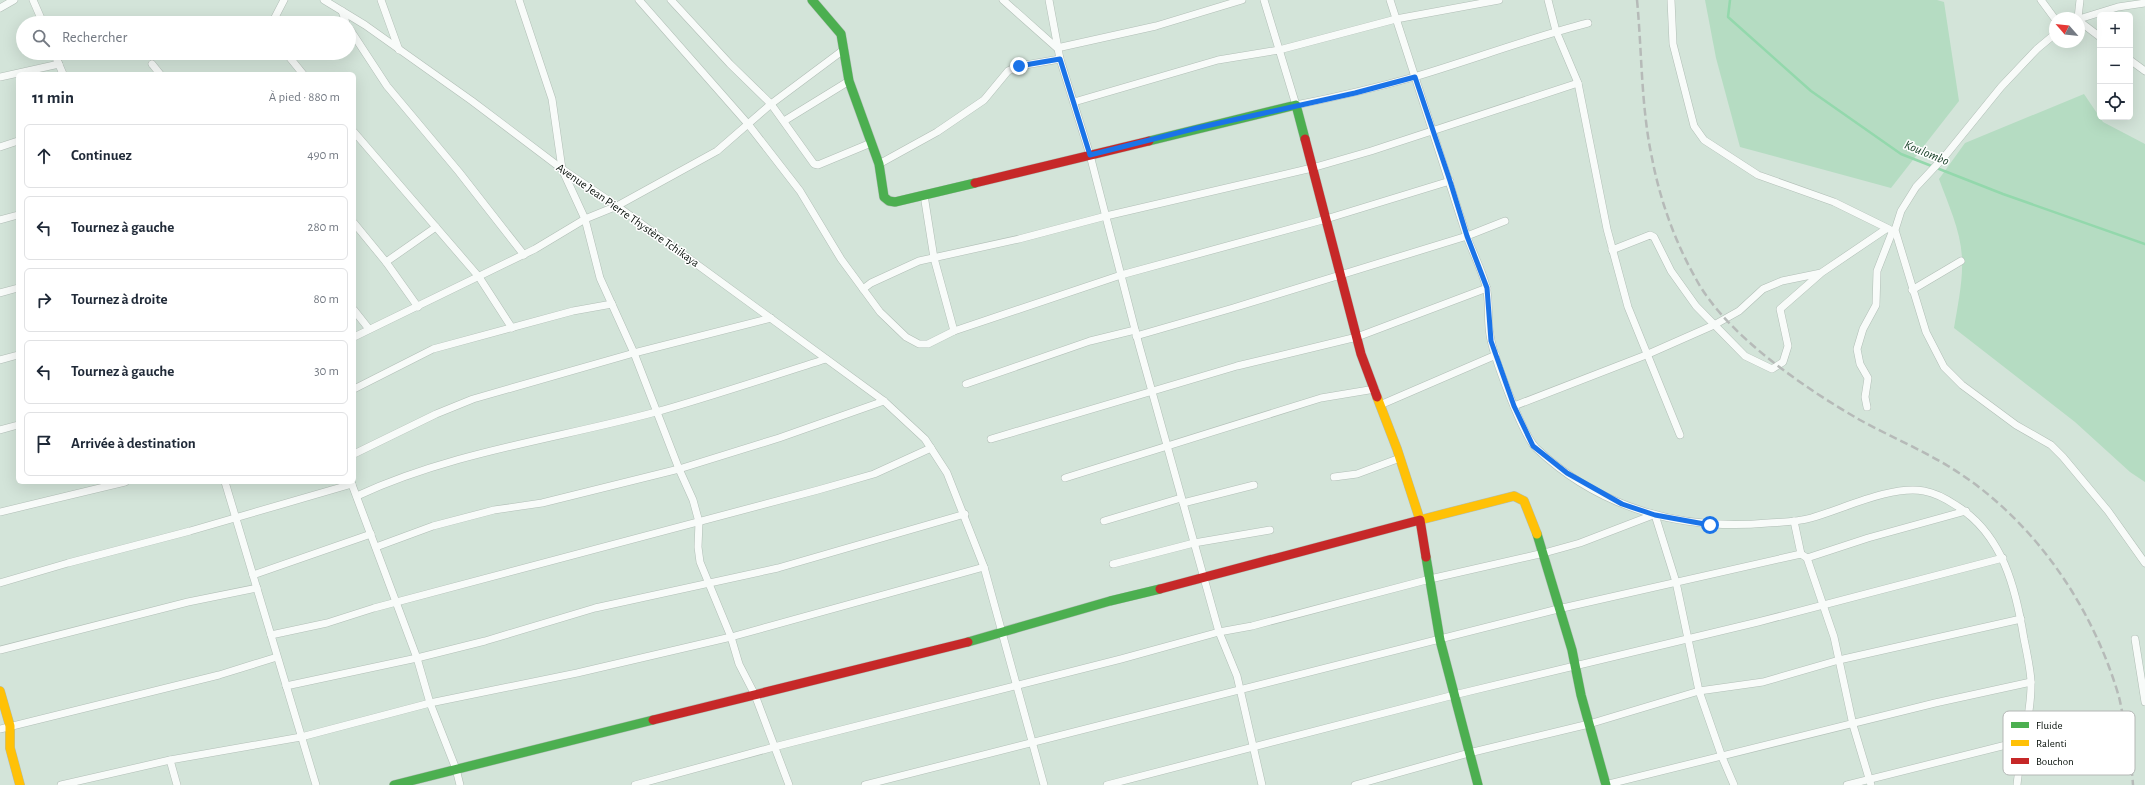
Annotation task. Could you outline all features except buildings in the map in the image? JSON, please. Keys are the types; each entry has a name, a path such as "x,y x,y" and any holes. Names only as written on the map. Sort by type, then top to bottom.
{"street":[{"path":"0,8 14,0"},
{"path":"32,0 40,16"},
{"path":"276,16 284,0"},
{"name":"Avenue Jean Pierre Thystère Tchikaya","path":"324,0 351,16"},
{"path":"381,0 400,50"},
{"path":"519,0 552,100 562,169 585,219 600,278 634,353 656,412 693,500 699,522 698,547 700,562 707,585 731,637 739,664 755,695 789,785"},
{"path":"638,0 748,124 800,190 842,259 880,312 906,336 919,344 928,344 954,331 1121,275 1326,219 1450,181"},
{"path":"671,0 730,64 771,104 812,162 818,165 871,143"},
{"path":"812,0 839,30 849,81 879,164 884,197 889,201 895,202 1296,105 1355,93 1415,77 1556,31 1588,23"},
{"path":"1003,0 1057,48"},
{"path":"1049,0 1057,48 1090,155 1136,333 1219,632 1231,657 1240,688 1252,748 1262,785"},
{"path":"1057,48 1156,26 1242,0"},
{"path":"1264,0 1296,105 1357,337 1400,458 1420,520 1440,640 1478,785"},
{"path":"1390,0 1467,236 1487,288 1489,330 1496,355 1514,406 1533,446 1567,473 1622,504 1654,515 1710,525 1748,525 1811,518 1890,493 1922,490 1950,502 1966,511 1990,536 2003,558 2013,585 2021,619 2031,682 2027,711"},
{"path":"1074,102 1218,60 1279,50 1396,19 1499,0"},
{"path":"1548,0 1556,31 1578,83 1612,250 1628,307 1646,355 1680,435"},
{"path":"1671,0 1673,44 1694,126 1704,140 1758,175 1834,202 1892,230 1933,347 1952,376 2016,425 2051,445 2063,457 2108,511 2145,563"},
{"path":"2041,0 2050,12"},
{"path":"2079,12 2080,0"},
{"path":"2085,17 2118,7 2145,3"},
{"path":"342,11 344,16"},
{"name":"Avenue Jean Pierre Thystère Tchikaya","path":"356,19 472,101 562,169 617,206 884,401 925,440 947,473 984,567 1044,785"},
{"path":"2085,25 2097,35"},
{"path":"356,39 387,86 459,172 524,255"},
{"path":"1867,407 1865,396 1868,378 1860,364 1857,349 1863,329 1876,305 1877,271 1892,230 1901,211 1916,187 1945,156 2001,87 2037,49 2049,39"},
{"path":"356,336 524,255 585,219 617,206 717,151 771,104 842,51"},
{"path":"879,164 937,132 984,100 1008,71 1019,66 1060,59"},
{"path":"57,60 62,72"},
{"path":"292,60 302,72"},
{"path":"2133,62 2145,71"},
{"path":"22,72 58,64"},
{"path":"152,64 158,72"},
{"path":"0,77 16,73"},
{"path":"784,121 849,81"},
{"path":"863,289 871,282 919,261 1019,239 1106,216 1312,168 1578,83"},
{"path":"356,134 479,277 512,328"},
{"path":"0,147 16,142"},
{"path":"924,195 934,258 954,331"},
{"path":"0,220 16,216"},
{"path":"966,384 1090,341 1136,333 1233,308 1467,236 1505,221"},
{"path":"356,225 386,262 418,307"},
{"path":"386,262 436,227"},
{"path":"1612,250 1650,235 1654,237 1671,271 1696,306 1745,356 1772,369 1783,362 1787,350 1780,309 1821,273 1892,230"},
{"path":"1912,290 1961,261"},
{"path":"1514,406 1646,355 1714,325 1739,311 1763,289 1782,281 1821,273"},
{"path":"991,439 1237,366 1357,337 1487,288"},
{"path":"0,293 16,289"},
{"path":"356,388 433,349 573,311 612,304"},
{"path":"356,313 369,329"},
{"path":"356,453 436,414 473,399 634,353 771,318"},
{"path":"1380,405 1496,355"},
{"path":"0,360 16,356"},
{"path":"357,496 389,481 444,462 656,412 826,359"},
{"path":"1065,478 1321,398 1375,389"},
{"path":"376,547 433,526 494,510 542,503 679,469 780,438 884,401"},
{"path":"0,430 16,426"},
{"path":"271,635 327,623 374,608 396,604 874,474 931,448"},
{"path":"1334,478 1357,474 1400,458"},
{"path":"0,512 117,484"},
{"path":"226,484 316,785"},
{"path":"0,583 190,531 349,484"},
{"path":"352,484 417,658 430,703 456,769 460,785"},
{"path":"1104,521 1182,501 1254,485"},
{"path":"394,785 1002,633 1110,601 1204,579 1514,496 1520,498 1527,507 1544,553 1558,609 1572,650 1605,785 1853,725 1934,703 2031,682"},
{"path":"865,785 1033,743 1240,688 1440,640 1558,609 1676,582 1804,556 1966,511"},
{"path":"286,686 417,658 485,641 595,608 707,585 778,568 964,514"},
{"path":"635,785 774,747 1016,686 1219,632 1252,626 1430,580 1544,553 1580,543 1654,515"},
{"path":"1654,515 1676,582 1700,691 1722,757 1734,785"},
{"path":"1794,521 1804,556 1824,605 1839,660 1853,725 1870,782"},
{"path":"1113,564 1194,543 1270,530"},
{"path":"253,575 371,534"},
{"path":"1107,785 1454,694 1575,667 1824,605 2003,558"},
{"path":"61,785 170,760 302,737 430,703 576,673 731,637 984,567"},
{"path":"0,650 188,602 257,588"},
{"path":"1355,785 1469,753 1589,724 1700,691 1763,682 1839,660 2021,619"},
{"path":"2135,639 2145,702"},
{"path":"0,729 219,675 277,657"},
{"path":"0,692 10,726 10,748 20,785"},
{"path":"1847,785 1870,782 2003,746"},
{"path":"170,760 177,785"},
{"path":"2017,785 2018,775"}],"green space":[{"path":"1705,0 1937,0 1944,2 1959,101 1891,188 1740,147 1716,58"},
{"path":"2084,94 2097,113 2097,120 2102,120 2145,144 2145,482 2130,472 2075,422 1954,328 1962,275 1961,248 1954,218 1939,179 1965,143"}],"waterway":[{"name":"Koulombo","path":"1730,0 1728,17 1811,91 1901,154 2003,194 2145,244"}],"railway":[{"path":"1637,0 1642,79 1648,139 1655,174 1675,236 1688,265 1709,300 1747,340 1792,377 1860,420 1948,466 1978,486 2006,510 2054,565 2075,596 2093,629 2107,662 2119,697 2122,711"},
{"path":"2132,775 2133,785"}],"traffic: fast":[{"path":"812,0 841,34 849,81 879,164 884,197 889,201 895,202 975,183"},
{"path":"1149,141 1296,105 1305,139"},
{"path":"1537,534 1572,650 1581,695 1606,785"},
{"path":"1426,557 1440,640 1478,785"},
{"path":"968,642 1110,601 1160,589"},
{"path":"394,785 653,720"}],"traffic: slow":[{"path":"1377,397 1397,449 1420,520 1514,496 1524,501 1537,534"},
{"path":"0,691 10,726 10,748 20,785"}],"traffic: jam":[{"path":"1305,139 1361,354 1377,397"},
{"path":"975,183 1149,141"},
{"path":"1160,589 1420,520 1426,557"},
{"path":"653,720 968,642"}],"route":[{"path":"1019,66 1060,59 1090,155 1197,128 1355,93 1415,77 1467,236 1487,288 1491,341 1522,426 1533,446 1567,473 1622,504 1655,515 1710,525"}]}
